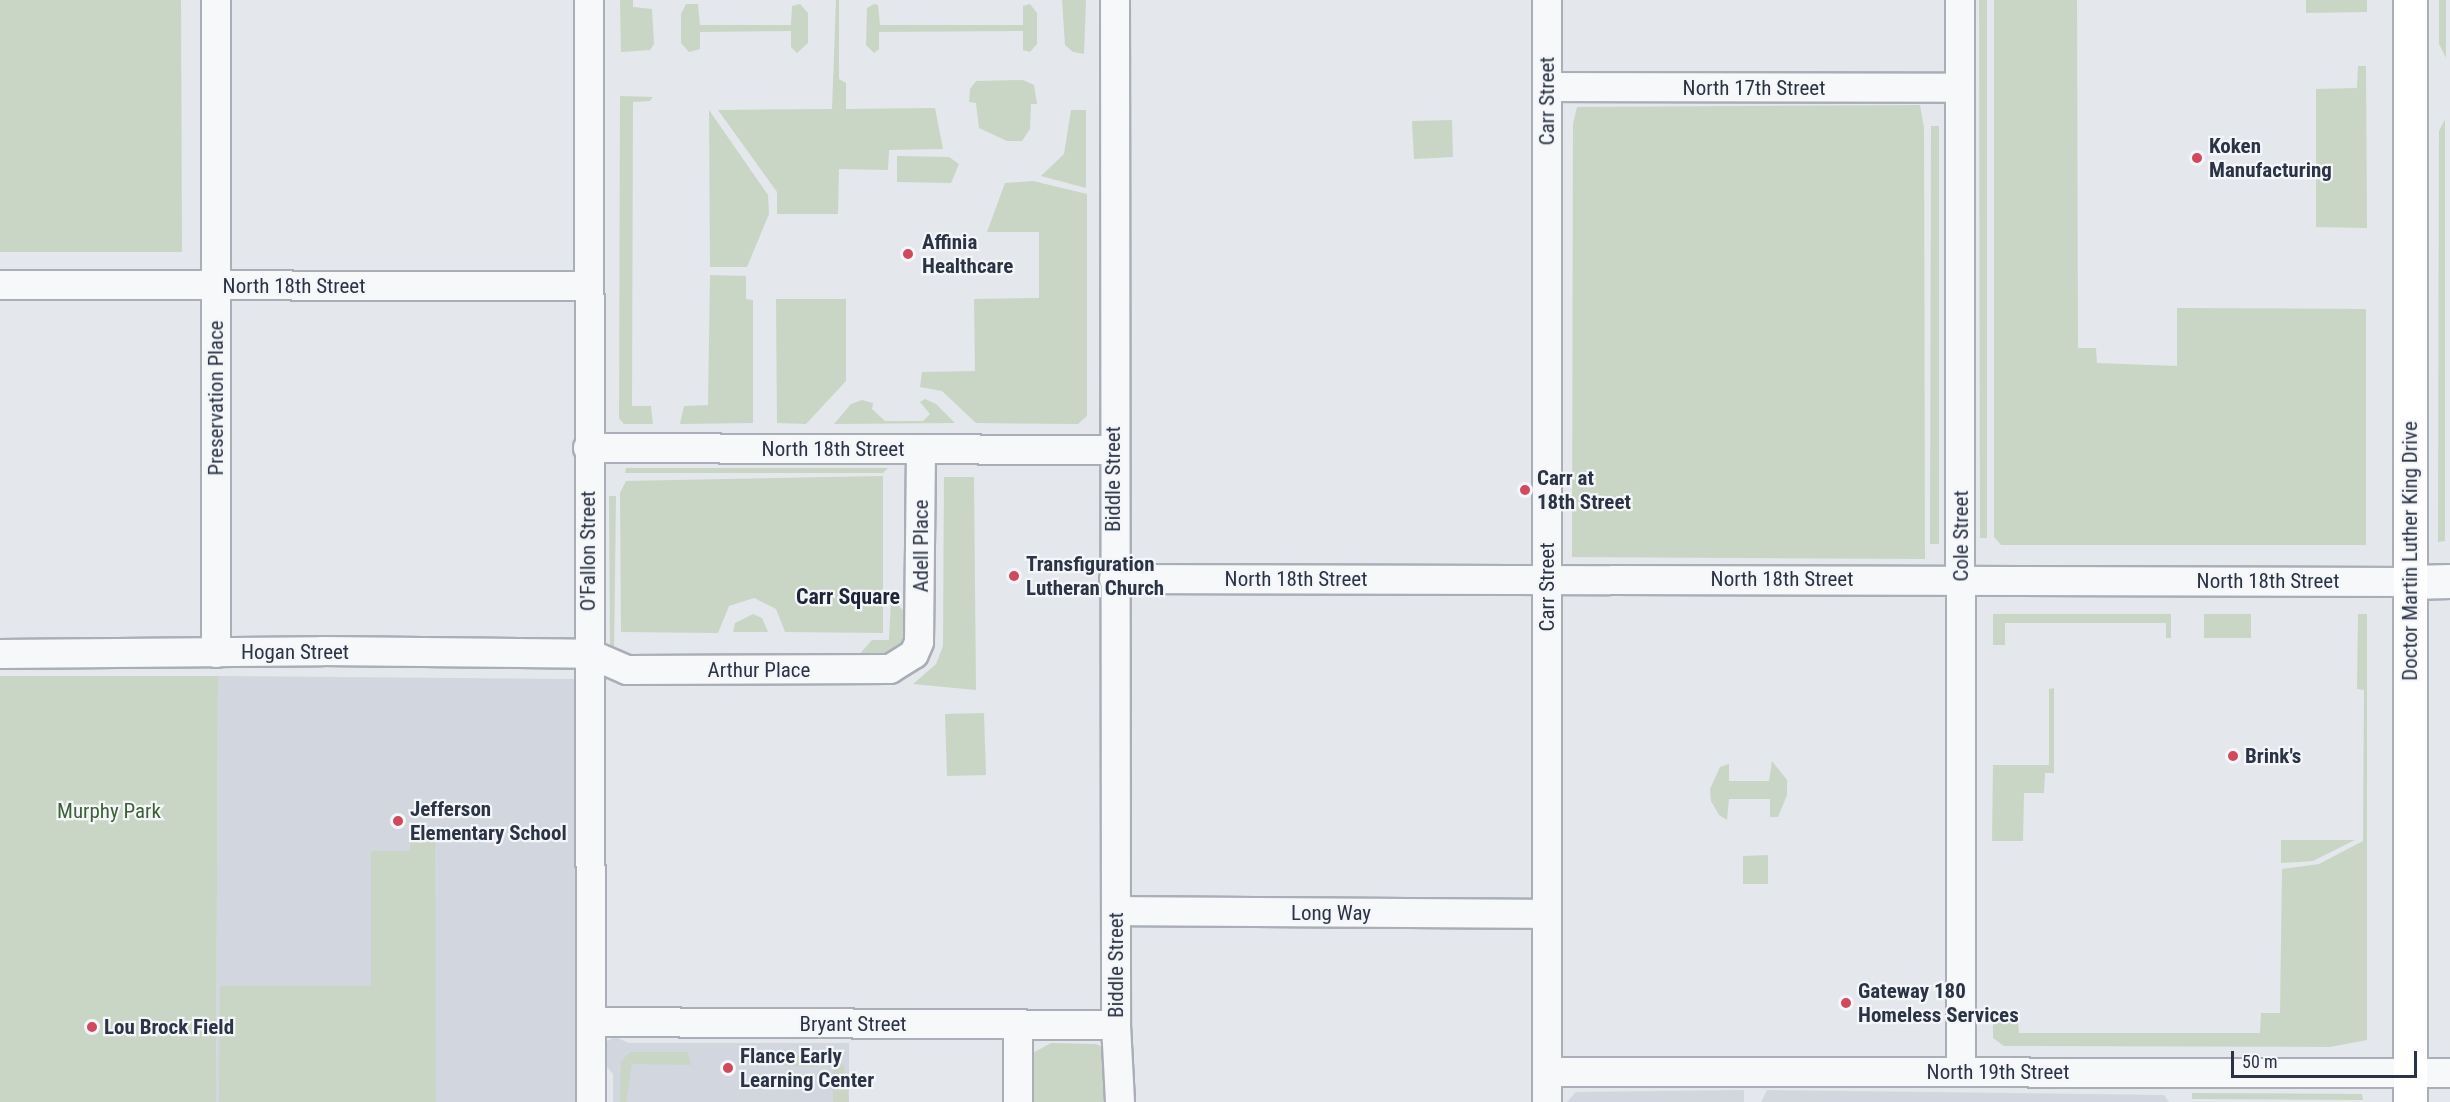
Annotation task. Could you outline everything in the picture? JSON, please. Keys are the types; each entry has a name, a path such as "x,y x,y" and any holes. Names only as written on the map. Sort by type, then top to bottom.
{"main road":[{"name":"Doctor Martin Luther King Drive","path":"2410,0 2410,1087"}],"street":[{"name":"Preservation Place","path":"216,0 216,652"},
{"name":"O'Fallon Street","path":"589,0 588,448 590,654 593,697 591,1102"},
{"name":"Biddle Street","path":"1115,0 1113,450 1116,1026 1120,1102"},
{"name":"Carr Street","path":"1547,0 1547,1102"},
{"name":"Cole Street","path":"1960,0 1961,1071"},
{"name":"North 17th Street","path":"1547,87 1960,88"},
{"name":"North 18th Street","path":"0,285 588,286"},
{"name":"North 18th Street","path":"588,448 1113,450"},
{"name":"Adell Place","path":"919,642 921,450"},
{"name":"North 18th Street","path":"1114,579 2450,581"},
{"name":"Arthur Place","path":"590,654 627,670 876,670 903,664 914,654 919,642"},
{"name":"Hogan Street","path":"0,654 216,652 590,654"},
{"name":"Long Way","path":"1116,910 1546,914"},
{"name":"Bryant Street","path":"591,1022 1116,1026"},
{"path":"1018,1025 1018,1102"},
{"name":"North 19th Street","path":"1547,1072 1961,1071 2410,1087 2450,1073"}],"shaded area":[{"name":"Jefferson Elementary School","path":"218,676 574,679 576,1102 216,1102"},
{"name":"Flance Early Learning Center","path":"615,1037 629,1043 849,1043 849,1102 613,1102 613,1074 603,1062 603,1043"},
{"path":"1744,1090 1744,1102 1567,1102 1576,1092"},
{"path":"1767,1090 2164,1095 2169,1102 1761,1102"}],"green space":[{"path":"0,0 181,0 182,252 0,252"},
{"path":"620,0 633,0 633,7 652,9 654,44 650,50 621,52"},
{"path":"836,0 839,0 839,79 846,83 846,109 935,108 943,149 889,150 888,170 839,169 838,214 777,214 777,192 718,110 832,109"},
{"path":"1062,0 1086,0 1084,54 1073,52 1065,45"},
{"path":"1979,0 1987,0 1987,538 1980,538"},
{"path":"1994,0 2077,0 2078,348 2096,348 2097,363 2177,366 2177,308 2366,309 2366,545 2001,545 1994,537"},
{"path":"2306,0 2367,0 2367,12 2306,13"},
{"path":"2439,0 2446,0 2446,58 2439,44"},
{"path":"686,4 698,4 700,25 791,25 792,6 800,4 808,13 808,43 797,53 791,47 791,31 700,32 700,49 689,52 681,43 681,14"},
{"path":"874,4 878,5 880,25 1023,25 1023,6 1030,4 1037,13 1037,44 1030,52 1023,50 1023,31 879,32 879,49 874,53 866,45 867,8"},
{"path":"2358,66 2366,66 2367,228 2316,227 2316,89 2357,88"},
{"path":"1023,80 1034,85 1037,104 1031,104 1030,129 1022,141 1007,141 979,128 976,103 969,102 970,89 976,81"},
{"path":"620,96 653,97 650,101 633,102 632,406 651,406 653,424 624,424 619,418"},
{"path":"1920,105 1924,128 1925,559 1572,557 1573,124 1577,107"},
{"path":"709,110 768,195 769,214 747,267 710,267"},
{"path":"1071,110 1086,110 1086,188 1041,176 1064,154"},
{"path":"2445,119 2445,541 2438,542 2439,131"},
{"path":"1452,120 1453,157 1414,159 1412,121"},
{"path":"1931,126 1939,126 1939,544 1930,544"},
{"path":"897,156 949,157 959,164 951,183 897,182"},
{"path":"1033,181 1087,194 1087,416 1078,424 976,423 942,391 920,387 922,372 975,371 974,299 1039,298 1039,232 987,232 1005,183"},
{"path":"710,275 746,276 746,299 753,300 753,423 680,424 684,406 708,405"},
{"path":"776,299 846,299 846,381 806,424 777,423"},
{"path":"925,399 936,404 955,423 834,424 851,404 862,400 873,403 872,409 885,421 923,421 930,414 920,402"},
{"path":"626,468 888,468 883,473 625,473"},
{"path":"883,476 883,633 785,632 776,609 754,598 729,606 718,633 621,632 620,493 626,481"},
{"path":"944,477 974,477 976,690 913,684 936,664 943,646"},
{"path":"609,496 616,496 614,654 610,646"},
{"path":"891,598 909,616 907,643 885,657 857,657 872,640 889,640"},
{"path":"753,614 762,618 768,632 733,632 735,623"},
{"path":"1993,614 2171,614 2171,638 2166,638 2166,623 2005,623 2005,645 1993,645"},
{"path":"2204,614 2251,614 2251,638 2204,638"},
{"path":"2358,614 2367,614 2367,1040 2330,1047 2004,1046 1993,1038 1993,1012 1998,1011 2017,1012 2019,1033 2260,1033 2261,1013 2280,1013 2282,869 2319,864 2363,841 2364,690 2357,689"},
{"name":"Murphy Park","path":"0,676 218,676 216,1102 0,1102"},
{"path":"2054,688 2054,773 2045,773 2044,793 2024,793 2023,841 1992,841 1993,765 2049,765 2049,689"},
{"path":"984,713 986,775 947,776 945,714"},
{"path":"1772,761 1787,780 1787,795 1778,817 1770,817 1770,799 1729,799 1727,820 1719,815 1711,801 1710,789 1720,767 1729,764 1729,781 1769,781"},
{"path":"410,838 435,838 436,1102 219,1102 220,986 371,986 371,851 410,851"},
{"path":"2281,840 2355,840 2313,861 2281,863"},
{"path":"1768,855 1768,884 1743,884 1743,856"},
{"path":"1051,1043 1096,1044 1105,1048 1110,1102 1029,1102 1031,1054"},
{"path":"630,1052 688,1052 691,1065 632,1064 626,1102 620,1102 621,1061"},
{"path":"823,1055 844,1065 849,1102 833,1102 833,1067 785,1066 787,1057"},
{"path":"2192,1093 2362,1094 2363,1100 2192,1099"}],"place":[{"name":"Koken Manufacturing","path":"2197,158"},
{"name":"Affinia Healthcare","path":"908,254"},
{"name":"Carr at 18th Street","path":"1525,490"},
{"name":"Transfiguration Lutheran Church","path":"1014,576"},
{"name":"Brink's","path":"2233,756"},
{"name":"Jefferson Elementary School","path":"398,821"},
{"name":"Gateway 180 Homeless Services","path":"1846,1003"},
{"name":"Lou Brock Field","path":"92,1027"},
{"name":"Flance Early Learning Center","path":"728,1068"}],"district":[{"name":"Carr Square","path":"848,597"}]}
